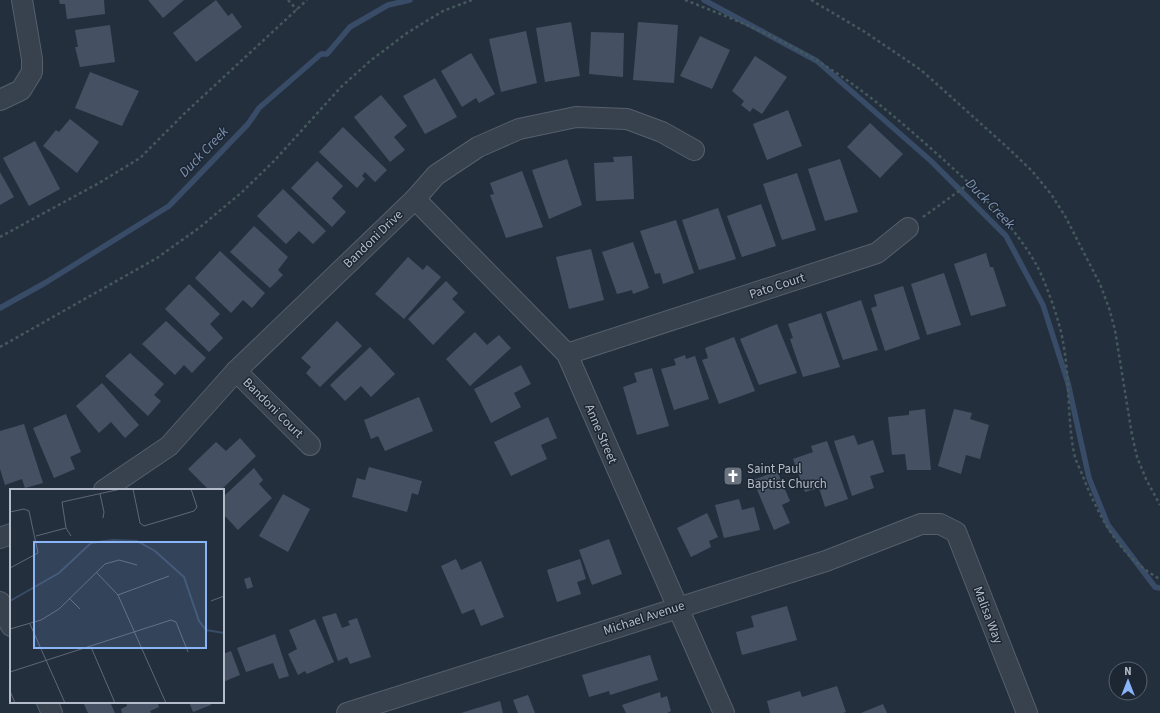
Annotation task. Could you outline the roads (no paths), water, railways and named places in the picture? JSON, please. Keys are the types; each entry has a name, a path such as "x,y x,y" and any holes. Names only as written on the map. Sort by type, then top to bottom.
{"street":[{"path":"0,100 21,90 27,83 32,72 32,59 22,0"},
{"name":"Bandoni Drive","path":"105,489 169,446 236,371 415,199 436,175 478,147 518,129 576,116 627,119 662,132 694,150"},
{"name":"Anne Street","path":"415,199 567,354 724,713"},
{"name":"Pato Court","path":"567,354 878,253 908,228"},
{"name":"Bandoni Court","path":"236,371 310,445"},
{"name":"Michael Avenue","path":"347,713 385,707 677,607 826,561 921,524 940,524"},
{"name":"Malisa Way","path":"940,524 956,532 1027,713"},
{"path":"0,538 10,534"},
{"path":"0,602 10,624"},
{"path":"47,703 52,713"}],"waterway":[{"name":"Duck Creek","path":"0,308 45,283 169,206 248,124 259,108 321,54 327,54 350,27 388,5 410,0"},
{"name":"Duck Creek","path":"704,0 817,61 931,161 1006,236 1043,305 1068,383 1089,478 1108,525 1155,587 1160,588"}],"place":[{"name":"Saint Paul Baptist Church","path":"733,476"}]}
